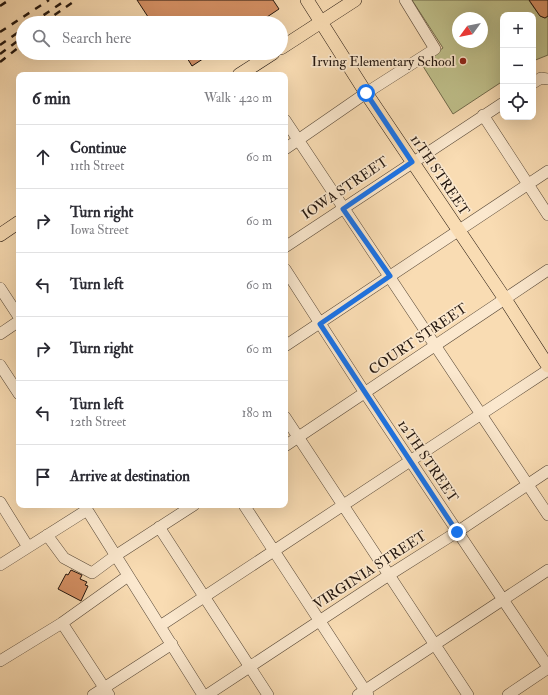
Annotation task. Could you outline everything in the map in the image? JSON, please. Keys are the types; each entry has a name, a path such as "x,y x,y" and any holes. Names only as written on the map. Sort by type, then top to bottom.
{"main road":[{"name":"11TH STREET","path":"307,0 366,93 505,299 548,366"},
{"path":"288,44 355,0"},
{"path":"253,71 265,60"},
{"path":"0,235 16,224"}],"street":[{"path":"288,147 366,93 435,49 405,0"},
{"path":"536,82 541,78 548,79"},
{"name":"IOWA STREET","path":"288,245 500,105"},
{"path":"483,115 548,215"},
{"path":"288,125 548,515"},
{"path":"288,344 548,171"},
{"name":"COURT STREET","path":"288,444 548,270"},
{"name":"12TH STREET","path":"288,274 365,393 548,667"},
{"path":"0,288 16,312"},
{"path":"0,334 16,323"},
{"path":"0,365 16,389"},
{"path":"160,626 548,370"},
{"path":"288,421 342,506 468,695"},
{"name":"VIRGINIA STREET","path":"207,695 319,620 457,532 548,470"},
{"path":"0,502 28,547"},
{"path":"0,565 86,508 203,695"},
{"path":"47,535 64,558 92,573 115,556 189,508"},
{"path":"246,508 319,620 364,693 548,570"},
{"path":"159,527 268,695"},
{"path":"0,661 62,623 128,576"},
{"path":"62,623 107,691"},
{"path":"93,695 107,691 172,644"},
{"path":"508,695 548,667"}],"green space":[{"name":"Irving Elementary School","path":"412,0 530,0 540,16 545,18 548,16 548,55 536,60 536,12 500,12 500,83 453,114 421,63 443,48"}],"building":[{"path":"137,0 273,0 279,9 268,16 147,16"},
{"path":"529,0 548,0 548,16 545,18 540,16"},
{"path":"188,60 201,60 192,66"},
{"path":"71,570 82,575 80,579 87,582 85,585 88,586 81,601 58,589 66,574 68,575"}],"railway":[{"path":"0,6 9,0"},
{"path":"24,16 49,0"},
{"path":"42,16 66,0"},
{"path":"53,16 76,0"},
{"path":"0,32 16,22"},
{"path":"0,45 16,34"},
{"path":"0,54 16,42"},
{"path":"0,62 16,49"}],"place":[{"name":"Irving Elementary School","path":"463,61"}],"route":[{"path":"366,93 412,162 343,209 390,276 320,324 457,532"}]}
